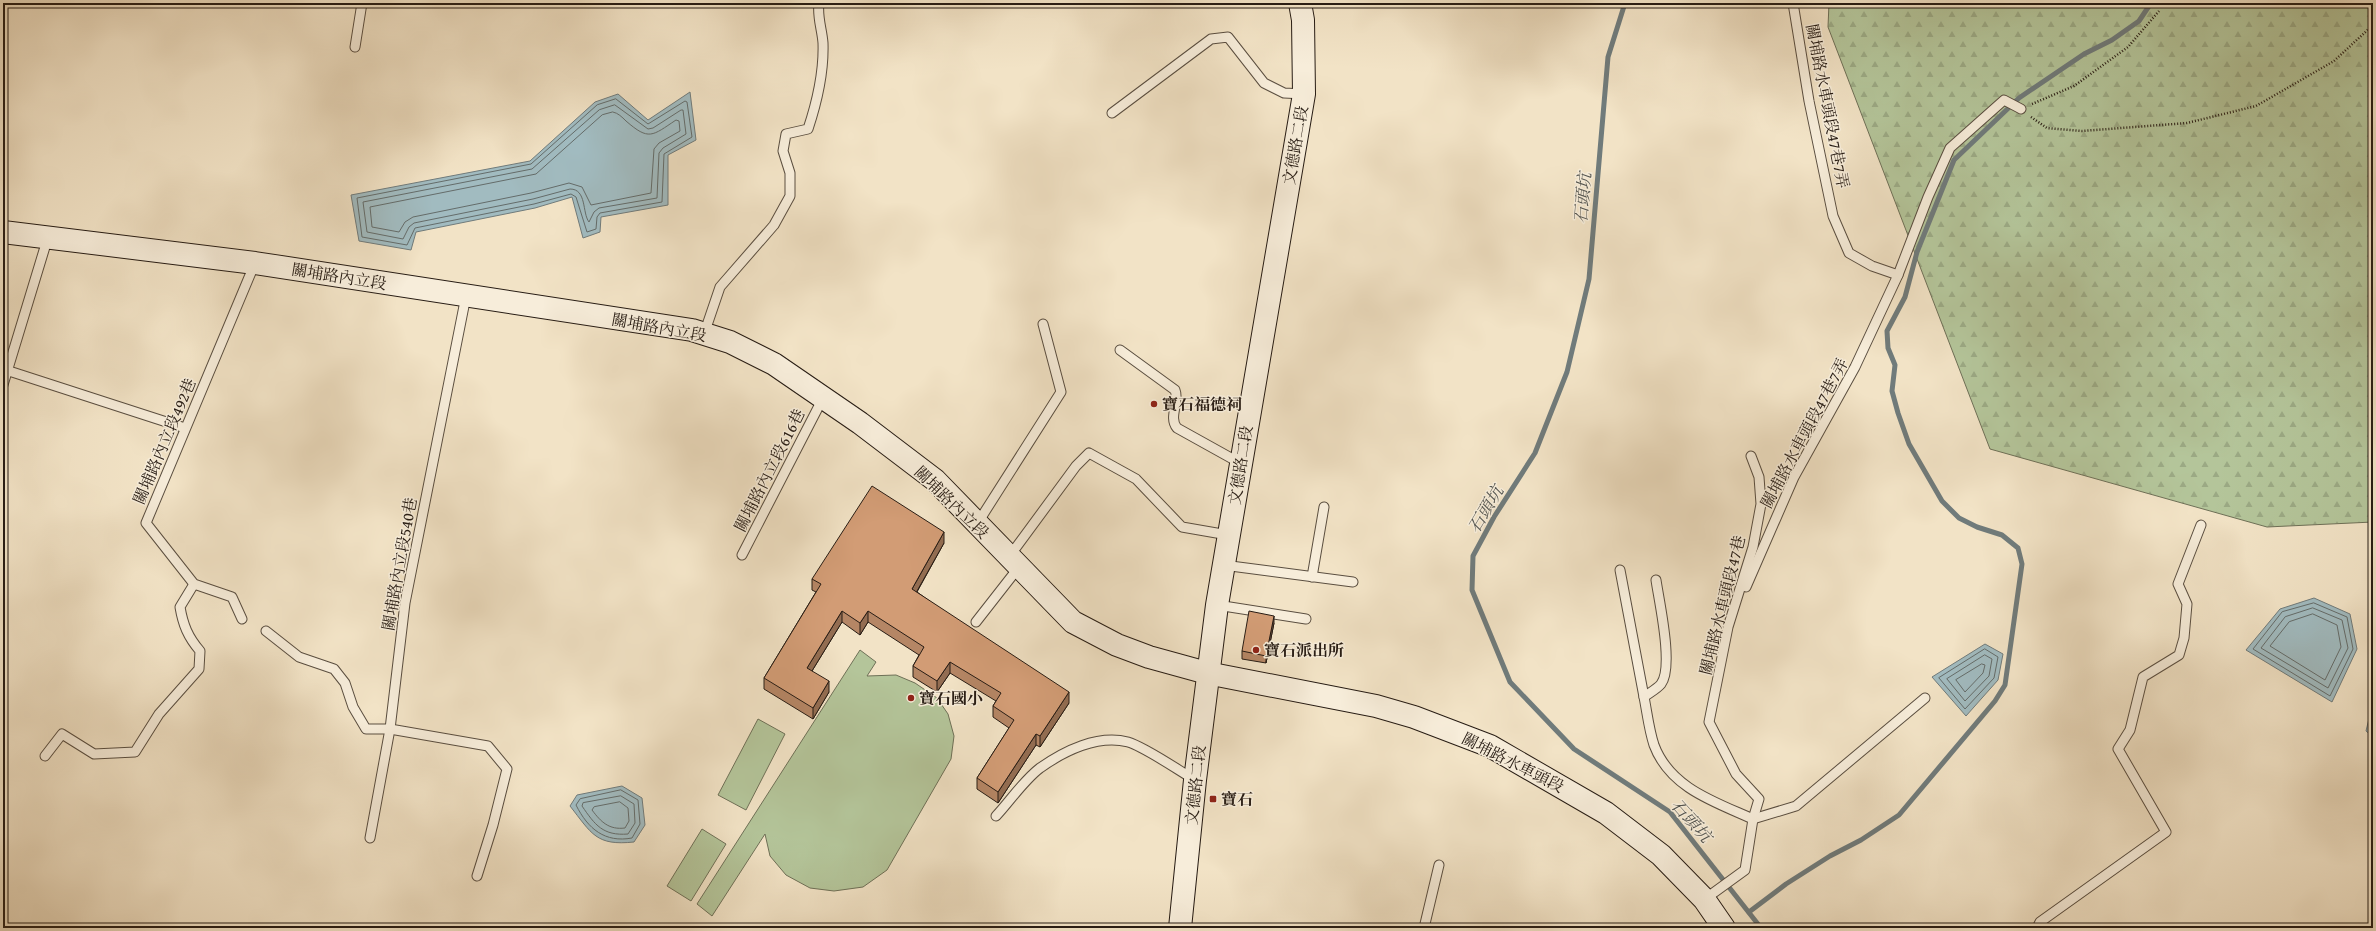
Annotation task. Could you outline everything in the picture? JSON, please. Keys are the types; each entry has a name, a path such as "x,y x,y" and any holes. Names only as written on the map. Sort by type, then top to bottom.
{"street":[{"name":"文德路二段","path":"1180,928 1195,780 1216,605 1304,94 1303,20 1300,3"},
{"name":"關埔路內立段","path":"3,232 255,263 692,330 730,342 774,364 935,480 977,525 1073,622 1117,645 1149,657 1207,673"},
{"name":"關埔路水車頭段","path":"1207,673 1376,706 1414,717 1490,746 1606,813 1661,855 1704,899 1724,928"}],"lane":[{"path":"355,47 362,3"},
{"path":"704,334 720,287 774,225 790,196 790,173 783,151 786,134 808,129 817,101 823,43 818,12 819,3"},
{"name":"關埔路水車頭段47巷7弄","path":"1793,3 1809,101 1833,216 1849,253 1872,266 1898,275"},
{"path":"1112,113 1211,39 1217,38 1228,37 1264,83 1284,93 1304,94"},
{"name":"關埔路水車頭段47巷7弄","path":"1728,627 1794,477 1855,367 1898,275 1928,197 1950,148 2004,100 2020,109"},
{"path":"3,385 9,371 48,237"},
{"name":"關埔路內立段492巷","path":"194,584 146,523 255,263"},
{"name":"關埔路內立段540巷","path":"370,838 390,729 405,603 466,296"},
{"path":"977,525 1061,392 1043,324"},
{"path":"1120,350 1174,390 1176,395 1173,418 1177,428 1240,463"},
{"path":"9,371 185,428"},
{"name":"關埔路內立段616巷","path":"742,555 823,398"},
{"path":"976,622 1076,466 1089,453 1136,479 1182,527 1228,535"},
{"name":"關埔路水車頭段47巷","path":"1704,899 1745,870 1753,819 1759,799 1736,774 1710,722 1728,627 1753,547 1761,504 1760,477 1751,456"},
{"path":"1312,577 1324,507"},
{"path":"2038,928 2040,922 2166,832 2118,749 2130,730 2143,677 2179,655 2184,638 2187,604 2178,584 2201,525"},
{"path":"1224,564 1353,582"},
{"path":"1620,570 1654,745 1666,766 1688,789 1753,819 1796,806 1925,698"},
{"path":"1644,697 1662,683 1666,664 1666,641 1656,580"},
{"path":"45,756 62,734 94,754 135,752 159,714 199,669 200,651 190,640 183,625 180,607 194,584 232,597 242,619"},
{"path":"1216,605 1306,619"},
{"path":"266,631 299,657 334,669 345,683 354,707 366,729 390,729 488,746 507,769 493,825 477,876"},
{"path":"996,816 1039,769 1080,746 1102,740 1115,739 1130,743 1195,780"},
{"path":"1424,928 1439,865"}],"path":[{"path":"2020,109 2080,82 2128,47 2159,11"},
{"path":"2020,109 2047,128 2082,131 2187,123 2256,106 2334,61 2373,25"}],"green space":[{"path":"1829,3 2373,3 2373,522 2267,527 1990,449 1828,27"},
{"path":"860,650 876,662 867,676 896,675 915,683 937,698 948,714 954,736 951,759 887,870 863,887 834,891 810,888 786,875 770,856 765,834 712,916 697,904"},
{"path":"758,719 785,734 746,810 718,795"},
{"path":"702,829 726,844 691,901 667,886"}],"water":[{"path":"690,92 696,140 668,155 668,205 601,217 600,232 583,238 572,197 535,208 416,232 411,250 359,241 351,195 530,161 595,102 618,94 648,120"},
{"path":"2314,598 2350,614 2357,649 2332,702 2246,650 2280,609"},
{"path":"1985,644 2003,654 1998,680 1966,716 1932,677"},
{"path":"2373,702 2373,737 2366,731"},
{"path":"622,786 642,798 645,825 634,842 621,843 603,840 590,831 570,806 577,795"}],"building":[{"path":"872,486 944,532 912,589 1069,692 1040,736 1036,734 998,792 977,778 1014,720 993,706 1001,693 950,662 937,681 913,666 924,647 868,611 860,623 842,611 807,668 829,681 813,708 764,678 821,584 812,579"},
{"name":"寶石派出所","path":"1249,611 1274,616 1266,656 1242,651"}],"waterway":[{"name":"石頭坑","path":"1625,3 1608,57 1589,279 1567,372 1535,453 1494,517 1473,556 1472,590 1510,682 1574,749 1670,812 1761,928"},
{"path":"1749,912 1786,884 1830,856 1861,840 1899,815 1995,701 2005,685 2022,564 2018,548 2002,535 1977,527 1959,518 1942,501 1909,444 1898,413 1892,391 1895,365 1888,348 1887,331 1905,297 1917,252 1954,160 2019,98 2084,54 2112,40 2139,21 2151,3"}],"place":[{"name":"寶石福德祠","path":"1154,404"},
{"name":"寶石派出所","path":"1256,650"},
{"name":"寶石國小","path":"911,698"},
{"name":"寶石","path":"1213,799"}]}
